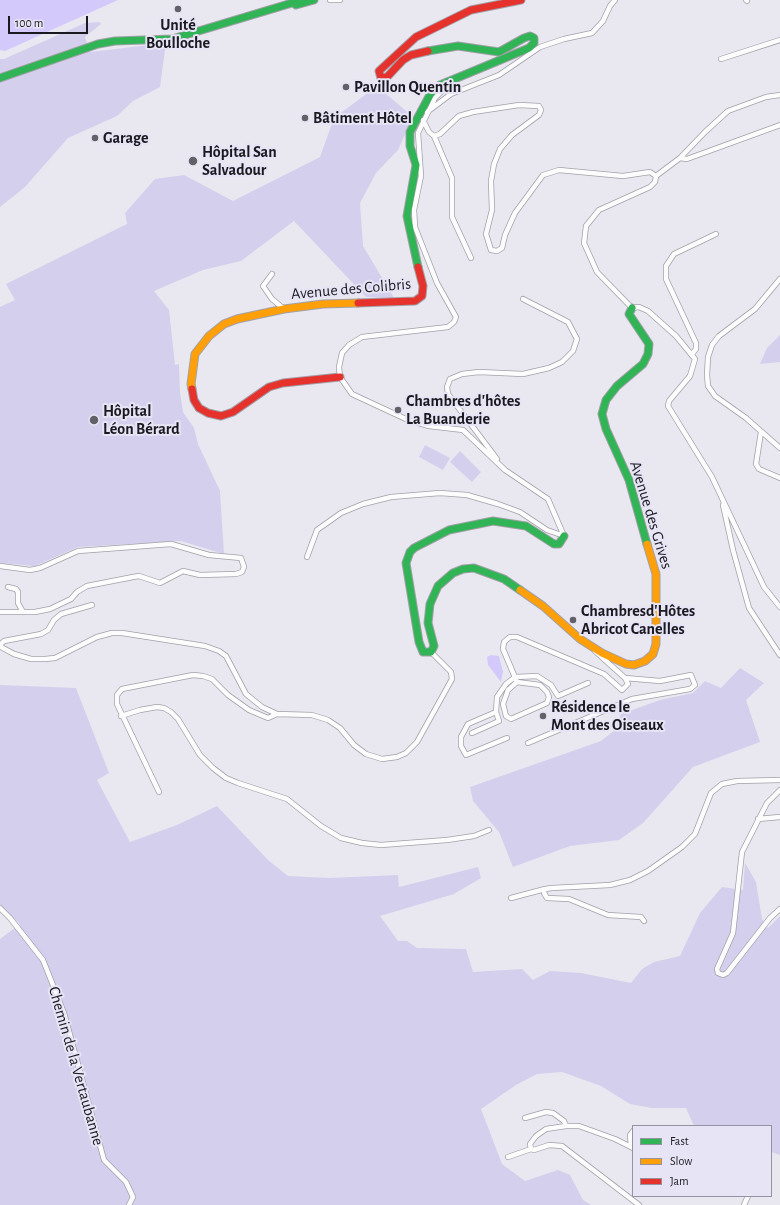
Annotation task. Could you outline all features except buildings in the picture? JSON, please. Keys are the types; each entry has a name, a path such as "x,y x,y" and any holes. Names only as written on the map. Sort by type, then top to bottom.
{"street":[{"path":"0,78 98,44 115,41 147,41 172,38 300,2 314,0"},
{"path":"330,0 340,0"},
{"name":"Avenue des Colibris","path":"340,377 283,383 269,387 233,412 221,416 208,413 199,408 194,400 191,384 196,354 209,336 224,324 284,309 324,304 415,301 422,296 423,286 409,231 407,216 417,165 410,146 410,132 424,112 431,93 440,84 529,48 534,43 534,38 530,36 524,38 500,52 458,46 434,50 407,58 387,77 381,78 379,71 402,48 416,37 471,10 521,0"},
{"path":"564,536 548,499 505,470 462,430 429,426 408,420 352,394 340,377 339,367 342,353 350,345 362,337 448,327 454,322 456,317 436,283 415,227 414,210 421,176 417,165 418,134 424,112 451,94 499,75 540,47 564,39 592,33 603,21 615,0"},
{"path":"721,59 780,40"},
{"path":"780,95 766,97 728,111 680,158 656,176 655,182 650,187 599,210 586,226 584,243 597,272 632,308 639,307 648,311 676,336 695,359 690,376 669,401 668,406 712,477 764,587 780,607"},
{"path":"434,136 440,134 459,116 472,112 519,105 539,106 541,110 539,115 512,135 500,149 494,164 491,181 492,210 486,234 491,250 497,251 502,248 505,235 515,214 543,175 559,170 623,176 650,172 656,176"},
{"path":"423,120 429,132 434,136 452,178 452,217 471,258"},
{"path":"680,158 687,159 780,125"},
{"path":"692,354 696,349 696,343 666,279 666,266 674,254 716,234"},
{"path":"272,274 264,286 272,299 284,309"},
{"path":"780,279 755,309 719,336 712,345 708,357 707,375 708,386 715,396 780,448"},
{"path":"505,470 448,394 447,387 450,379 462,374 479,372 523,374 549,368 562,362 573,350 577,339 568,322 523,299"},
{"name":"Avenue des Grives","path":"591,647 626,664 634,665 645,661 653,654 656,644 656,574 629,480 606,429 602,414 606,400 617,386 643,364 648,354 649,344 629,314 632,308"},
{"path":"761,432 756,464 759,469 780,478"},
{"path":"307,557 317,530 340,513 363,504 391,497 440,493 467,495 520,512 547,530 564,536"},
{"path":"722,499 731,543 749,608 780,655"},
{"path":"92,604 61,614 54,620 48,630 41,634 32,637 9,638 1,644 1,647 20,656 31,659 55,658 96,637 112,633 122,633 205,646 219,651 226,656 246,694 262,707 277,714 312,715 328,720 340,728 354,745 366,754 382,758 396,757 406,753 417,742 452,679 451,672 431,652 423,652 419,642 406,563 407,557 414,548 449,530 493,521 515,523 526,526 554,544 559,544 564,536"},
{"path":"0,566 30,570 40,568 78,551 171,544 198,553 241,558 244,567 242,572 236,574 200,575 182,571 160,583 139,576 133,577 87,586 77,592 71,599 50,609 23,612 0,612"},
{"path":"431,652 434,646 428,623 430,604 438,586 454,573 463,569 474,568 504,579 538,602 626,678 660,681 692,675 695,685 690,689 632,699 528,743"},
{"path":"8,587 16,589 18,592 18,603 23,612"},
{"path":"71,599 73,609"},
{"path":"516,679 503,649 504,642 510,637 517,637 604,674 622,690 628,684 626,678"},
{"path":"159,792 128,726 121,716 117,704 117,695 122,689 193,675 212,679 228,695 249,710 268,718 274,717 277,714"},
{"path":"472,733 499,721 496,712 499,692 506,684 516,679 537,676 551,685 558,696 588,683"},
{"path":"516,679 540,685 547,692 549,697 547,703 511,719 506,716 503,704 508,690 516,679"},
{"path":"121,716 140,710 164,708 178,719 200,755 226,778 287,799 321,826 341,838 362,843 381,845 447,840 474,836 489,830"},
{"path":"496,712 468,724 461,737 461,746 466,755 507,738"},
{"path":"511,898 545,889 610,885 630,880 648,871 682,847 695,834 711,794 722,784 737,781 780,780"},
{"path":"780,790 767,803 742,852 733,933 717,968 718,973 723,975 727,973 770,918 780,909"},
{"path":"758,819 780,817"},
{"path":"545,889 544,893 547,898 569,899 608,915 641,917 644,921"},
{"name":"Chemin de la Vertaubanne","path":"0,908 10,918 43,960 64,1012 104,1160 126,1182 133,1196 129,1205"},
{"path":"525,1118 546,1112 553,1113 564,1121 566,1126"},
{"path":"531,1149 532,1140 540,1132 546,1129 566,1126 586,1127 632,1147"},
{"path":"632,1132 630,1135 632,1147"},
{"path":"508,1157 531,1149 534,1150 556,1145 562,1146 639,1205"}],"shaded area":[{"path":"0,0 118,0 5,51 0,50"},
{"path":"100,22 101,24 85,37 90,52 166,43 160,87 133,101 117,116 68,138 25,187 0,207 0,59 4,59 85,23"},
{"path":"377,86 413,117 398,150 376,173 360,203 363,246 394,298 366,297 294,221 241,261 203,270 154,291 169,310 175,365 179,364 180,392 183,412 194,428 198,444 220,491 224,554 181,541 78,547 35,566 0,563 0,307 15,300 6,284 127,224 125,213 155,179 184,175 233,201 320,157 334,118"},
{"path":"780,335 780,362 760,364 767,348"},
{"path":"425,445 450,458 443,470 419,457"},
{"path":"460,451 481,472 472,482 450,462"},
{"path":"491,655 499,656 503,672 501,682 488,665 487,657"},
{"path":"740,668 764,683 746,700 760,742 693,767 643,823 619,840 570,846 513,867 499,832 473,801 470,787 601,741 615,730 621,714 660,700 693,693 705,681 721,688"},
{"path":"0,685 76,688 109,773 97,780 130,842 177,825 217,806 268,860 288,876 329,878 398,875 399,887 478,867 481,878 454,894 380,916 398,941 407,941 417,948 466,949 473,972 522,969 533,980 550,971 581,973 631,983 642,969 654,962 680,956 700,913 722,887 743,890 745,863 756,882 762,919 768,928 780,916 780,1155 772,1152 772,1125 694,1125 686,1108 652,1108 630,1104 601,1086 562,1072 537,1074 516,1085 481,1109 502,1164 525,1181 558,1170 570,1175 583,1200 591,1205 0,1205 0,939 20,924 0,906"}],"traffic: fast":[{"path":"0,78 98,44 115,41 172,39 302,0"},
{"path":"296,5 314,0"},
{"path":"418,267 407,216 416,165 410,146 410,132 431,93 440,85 529,48 534,43 534,38 530,36 524,38 499,52 458,46 428,51"},
{"path":"632,308 629,314 649,344 648,354 643,364 617,386 606,400 602,414 606,429 629,480 647,544"},
{"path":"520,590 504,579 474,568 463,569 453,573 438,586 430,604 428,623 434,646 431,652 423,652 419,642 406,563 410,552 414,548 449,530 493,521 526,526 554,544 559,544 564,536"}],"traffic: slow":[{"path":"192,389 191,384 195,354 209,336 224,324 237,319 284,309 323,304 358,303"},
{"path":"520,590 543,606 580,639 602,653 626,664 634,665 645,661 653,654 656,644 656,574 647,544"}],"traffic: jam":[{"path":"428,51 411,55 403,60 387,77 381,78 379,71 416,37 471,10 521,0"},
{"path":"358,303 415,301 422,296 423,286 418,267"},
{"path":"192,389 194,400 199,408 208,413 221,416 233,412 269,387 283,383 340,377"}],"place":[{"name":"Unité Boulloche","path":"178,9"},
{"name":"Pavillon Quentin","path":"346,87"},
{"name":"Bâtiment Hôtel","path":"305,118"},
{"name":"Garage","path":"95,138"},
{"name":"Hôpital San Salvadour","path":"193,161"},
{"name":"Chambres d'hôtes La Buanderie","path":"398,410"},
{"name":"Hôpital Léon Bérard","path":"94,420"},
{"name":"Chambresd'Hôtes Abricot Canelles","path":"573,620"},
{"name":"Résidence le Mont des Oiseaux","path":"543,716"}]}
